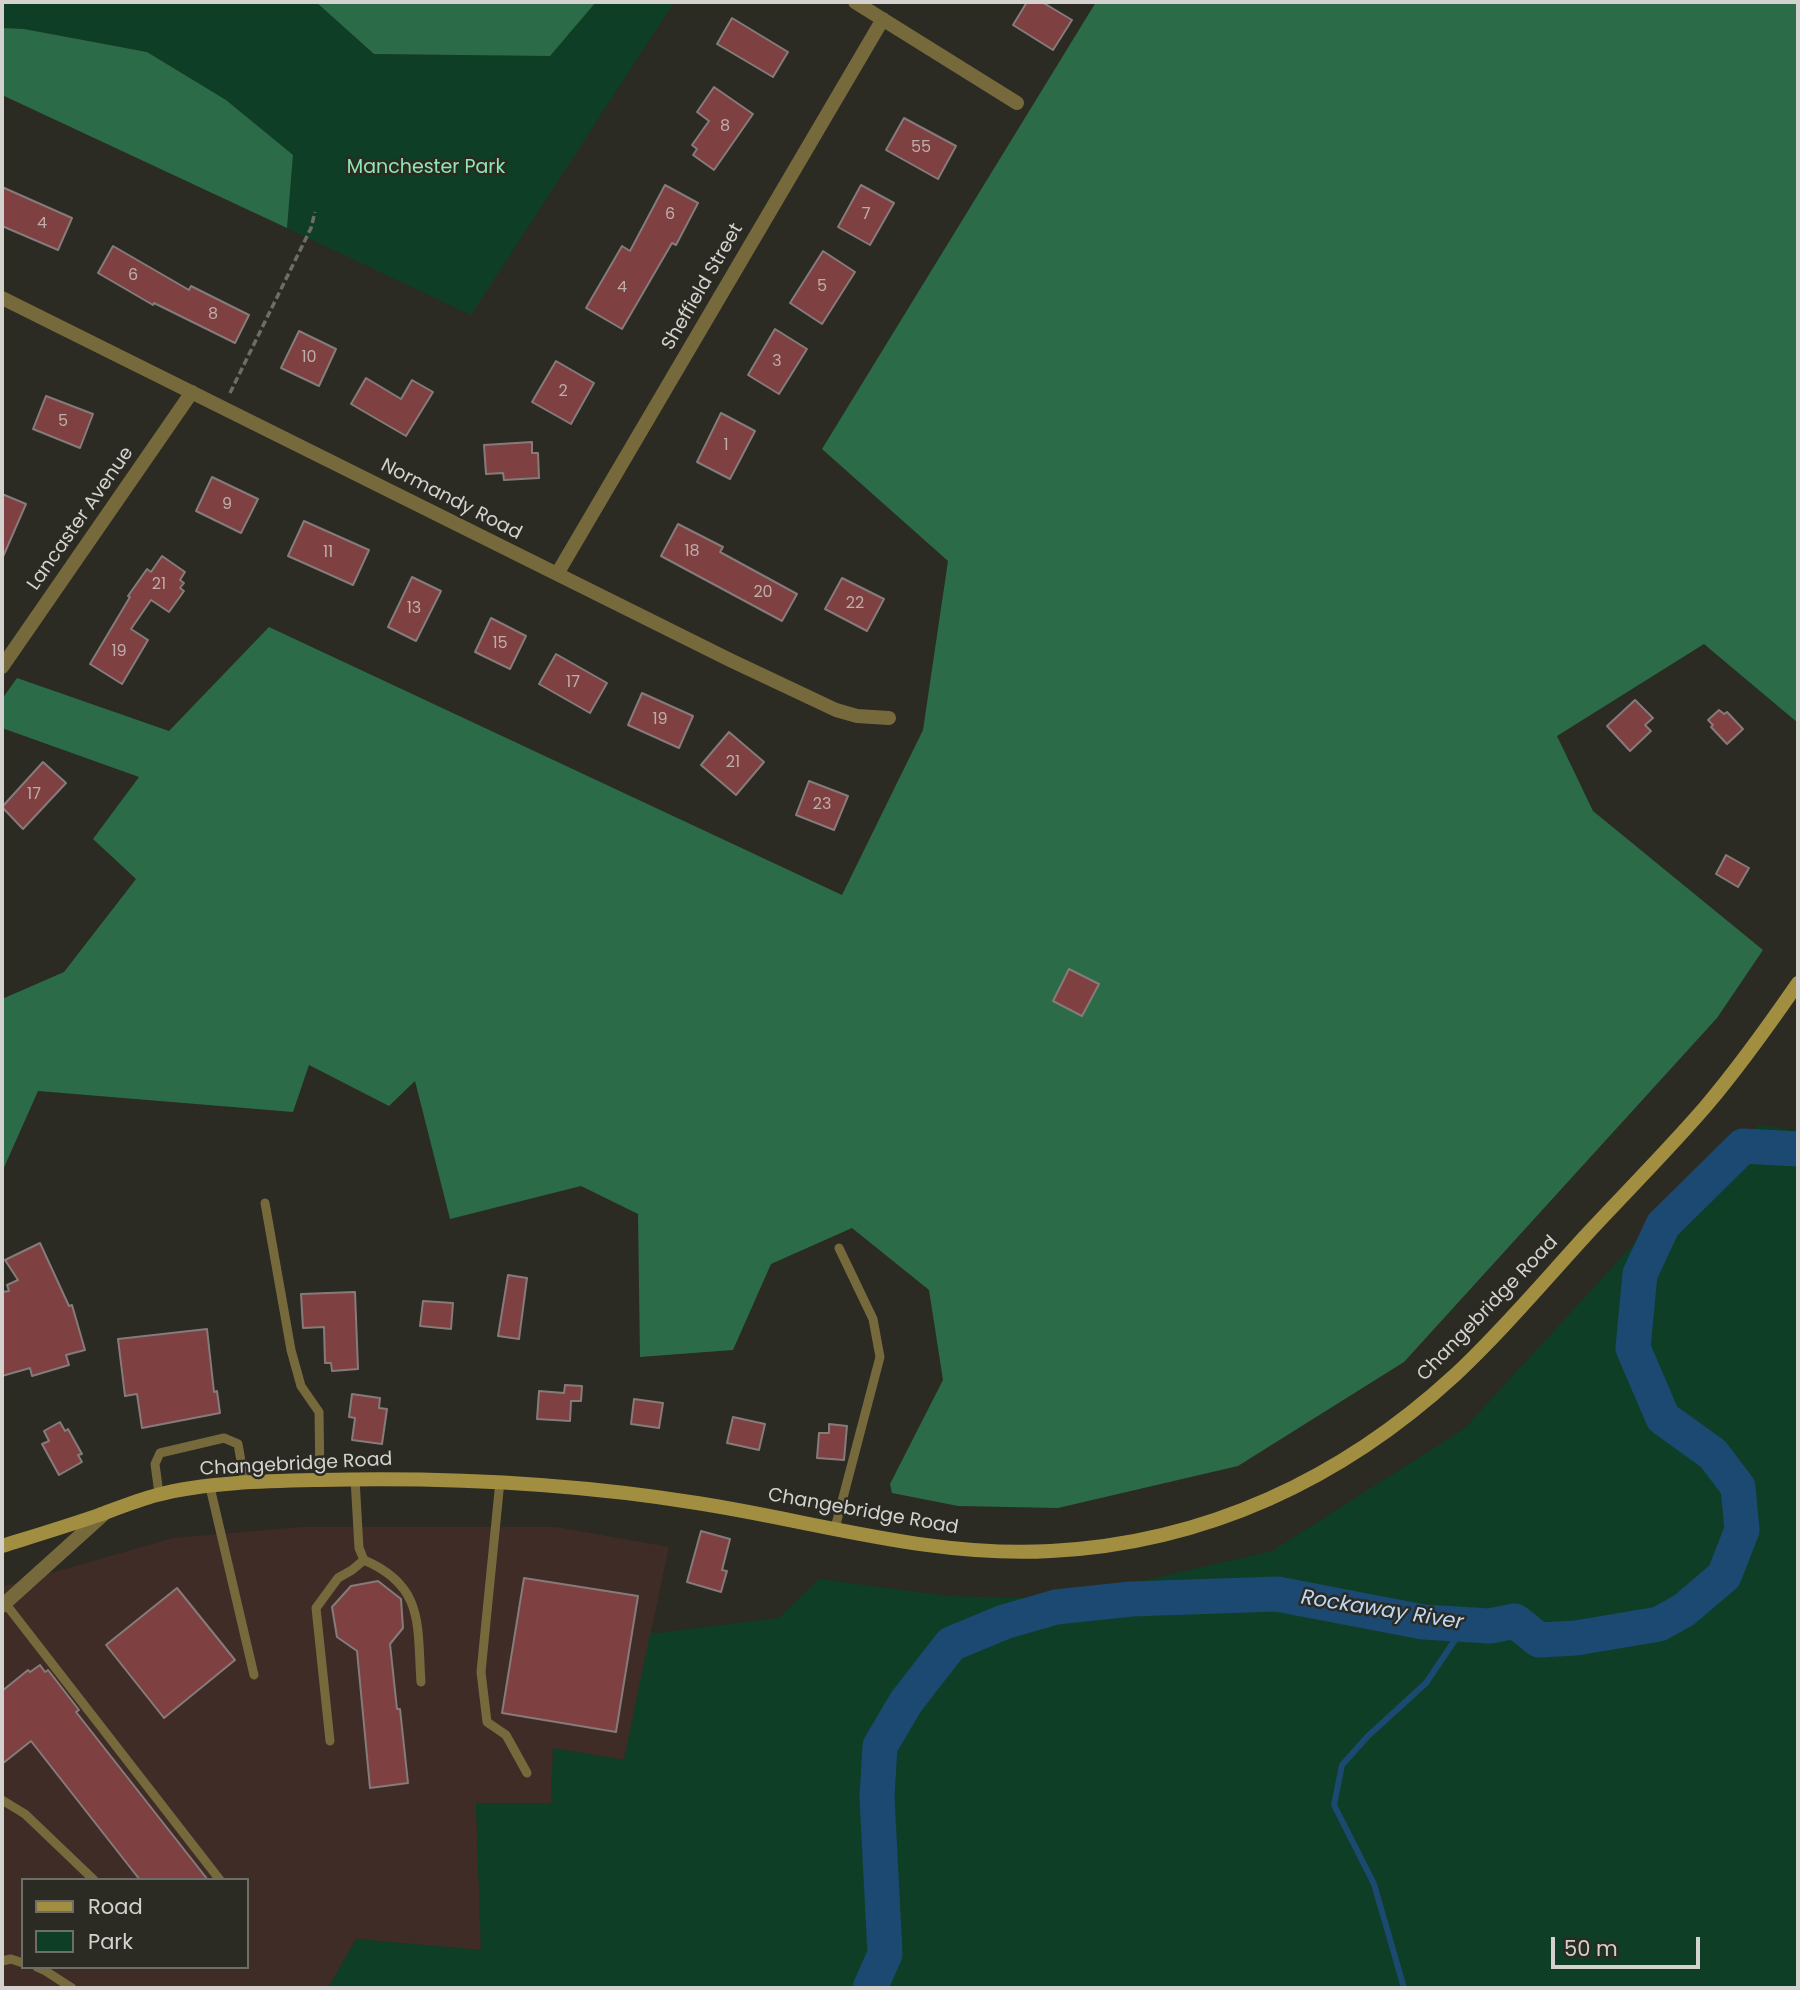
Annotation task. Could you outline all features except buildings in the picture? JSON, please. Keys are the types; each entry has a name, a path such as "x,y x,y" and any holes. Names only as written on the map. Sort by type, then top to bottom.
{"main road":[{"name":"Changebridge Road","path":"2,1546 159,1494 245,1484 355,1479 500,1480 628,1492 742,1510 916,1544 969,1550 1050,1551 1091,1548 1158,1536 1211,1522 1262,1504 1358,1452 1403,1419 1454,1375 1707,1105 1798,983"}],"street":[{"path":"855,2 1017,103"},
{"name":"Sheffield Street","path":"556,574 883,19"},
{"name":"Normandy Road","path":"2,298 836,710 856,716 888,718"},
{"name":"Lancaster Avenue","path":"2,667 192,393"},
{"path":"3,1604 105,1513"}],"lane":[{"path":"265,1203 291,1350 301,1386 319,1412 320,1480"},
{"path":"835,1528 880,1357 873,1320 839,1248"},
{"path":"159,1494 155,1464 160,1453 224,1438 238,1444 245,1484"},
{"path":"355,1479 359,1548 364,1560 379,1566 411,1595 417,1617 421,1682"},
{"path":"500,1480 481,1672 487,1722 506,1735 527,1773"},
{"path":"210,1487 254,1675"},
{"path":"330,1741 316,1608 338,1578 364,1560"},
{"path":"3,1604 218,1878"},
{"path":"2,1800 25,1814 92,1878"},
{"path":"2,1961 11,1959 21,1962"},
{"path":"40,1969 72,1988"}],"path":[{"path":"223,408 311,228 315,212"}],"shaded area":[{"path":"300,1527 556,1527 669,1547 624,1760 553,1748 551,1803 476,1803 481,1950 356,1939 328,1988 2,1988 2,1587 173,1538"}],"green space":[{"name":"Manchester Park","path":"2,2 316,2 374,54 550,56 596,2 674,2 471,315 287,228 293,155 226,100 147,52 25,29 2,28"},
{"path":"316,2 596,2 550,56 374,54"},
{"path":"1096,2 1798,2 1798,723 1704,644 1557,736 1593,811 1763,950 1717,1018 1404,1362 1238,1466 1058,1508 958,1506 892,1493 890,1484 943,1380 929,1290 852,1228 771,1264 733,1350 640,1357 638,1214 581,1186 450,1219 415,1081 389,1106 309,1065 293,1112 38,1091 2,1172 2,999 64,972 136,879 93,839 139,777 2,728 2,699 17,678 169,731 269,627 842,895 923,730 948,561 822,449"},
{"path":"2,28 24,29 147,52 226,100 293,155 287,228 2,95"},
{"path":"1759,1125 1798,1131 1798,1988 328,1988 356,1939 481,1950 476,1803 551,1803 553,1748 624,1760 650,1634 779,1618 819,1579 947,1596 1065,1599 1272,1551 1464,1429 1737,1131 1735,1147"}],"waterway":[{"name":"Rockaway River","path":"870,1988 885,1954 877,1797 880,1746 906,1702 951,1644 1004,1622 1056,1607 1131,1599 1277,1594 1423,1622 1490,1626 1515,1621 1539,1640 1576,1638 1659,1624 1684,1610 1724,1576 1742,1530 1738,1487 1713,1454 1663,1418 1633,1348 1640,1274 1663,1225 1743,1146 1798,1149"},
{"path":"1404,1988 1374,1884 1334,1805 1342,1765 1368,1736 1426,1683 1465,1625"}]}
